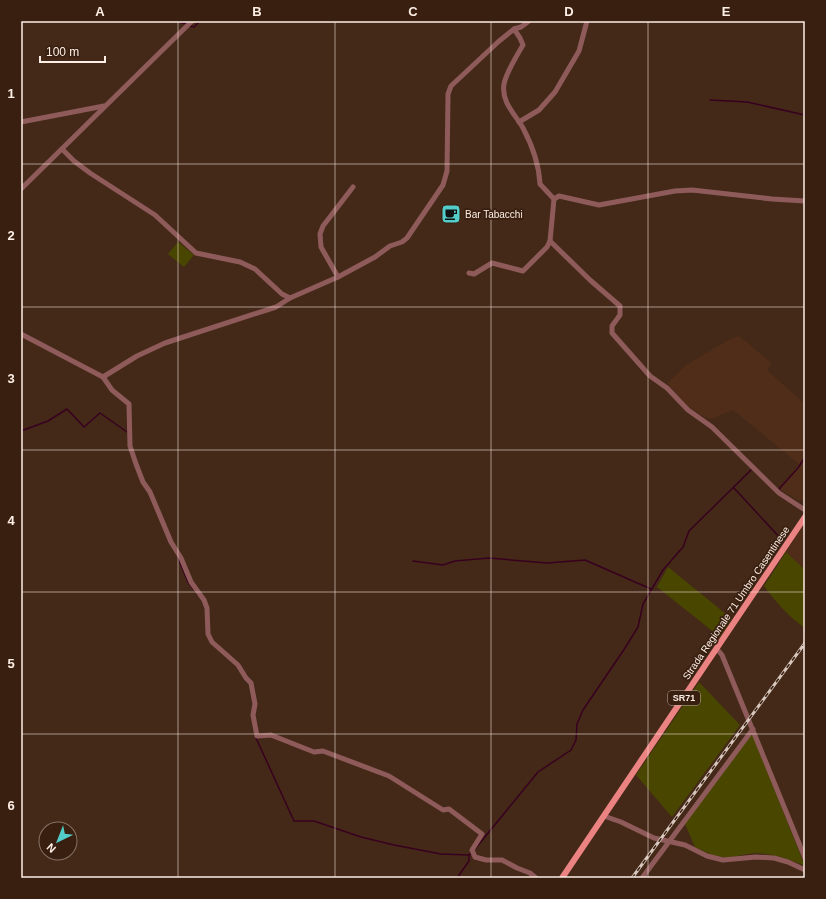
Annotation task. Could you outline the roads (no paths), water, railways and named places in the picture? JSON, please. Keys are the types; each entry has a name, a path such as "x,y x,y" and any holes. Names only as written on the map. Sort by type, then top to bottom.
{"main road":[{"name":"Strada Regionale 71 Umbro Casentinese","path":"562,878 717,650 805,517"}],"street":[{"path":"21,189 192,21"},
{"path":"103,377 138,356 165,343 276,307 290,298 338,277 375,257 390,246 402,242 411,232 443,185 447,171 448,94 451,86 498,42 514,29 521,27 529,21"},
{"path":"519,122 539,110 555,92 579,51 587,21"},
{"path":"469,273 474,274 492,263 523,271 547,247 550,241 554,199 540,184 540,171 532,148 505,99 504,84 523,45 514,29"},
{"path":"21,122 104,106"},
{"path":"62,149 74,161 90,173 155,216 196,253 240,262 255,269 282,294 290,298"},
{"path":"338,277 321,247 320,234 323,226 353,187"},
{"path":"554,199 559,196 599,205 675,190 692,190 772,199 805,200"},
{"path":"550,241 590,280 620,306 620,315 612,326 612,333 650,376 667,388 688,410 712,427 779,493 805,510"},
{"path":"21,334 103,377 112,390 129,404 130,446 143,482 150,492 171,542 181,558 191,582 204,600 207,608 208,634 212,642 238,665 250,683 255,704 253,715 257,736 271,735 314,752 323,751 389,776 443,810 449,809 482,834 472,850 475,857 486,860 502,860 530,873 536,878"},
{"path":"717,650 722,655 805,858"},
{"path":"642,878 752,729"},
{"path":"604,816 621,822 654,838 685,845 707,856 723,860 756,857 774,858 788,862 805,870"}],"waterway":[{"path":"176,21 186,24"},
{"path":"189,26 194,27 200,21"},
{"path":"710,100 747,102 805,115"},
{"path":"21,431 48,421 67,409 84,427 100,413 127,432"},
{"path":"779,489 798,468 805,457"},
{"path":"475,849 538,772 571,750 576,740 577,724 583,710 638,627 643,604 663,570 683,547 689,531 752,469"},
{"path":"734,488 782,540"},
{"path":"178,558 188,582 198,595"},
{"path":"413,561 443,565 455,561 489,558 547,563 585,560 651,589"},
{"path":"256,738 294,821 314,821 361,837 394,845 441,854 469,855"},
{"path":"457,878 469,861 469,855 471,853"}],"railway":[{"path":"632,878 805,643"}],"place":[{"name":"Bar Tabacchi","path":"451,214"}]}
